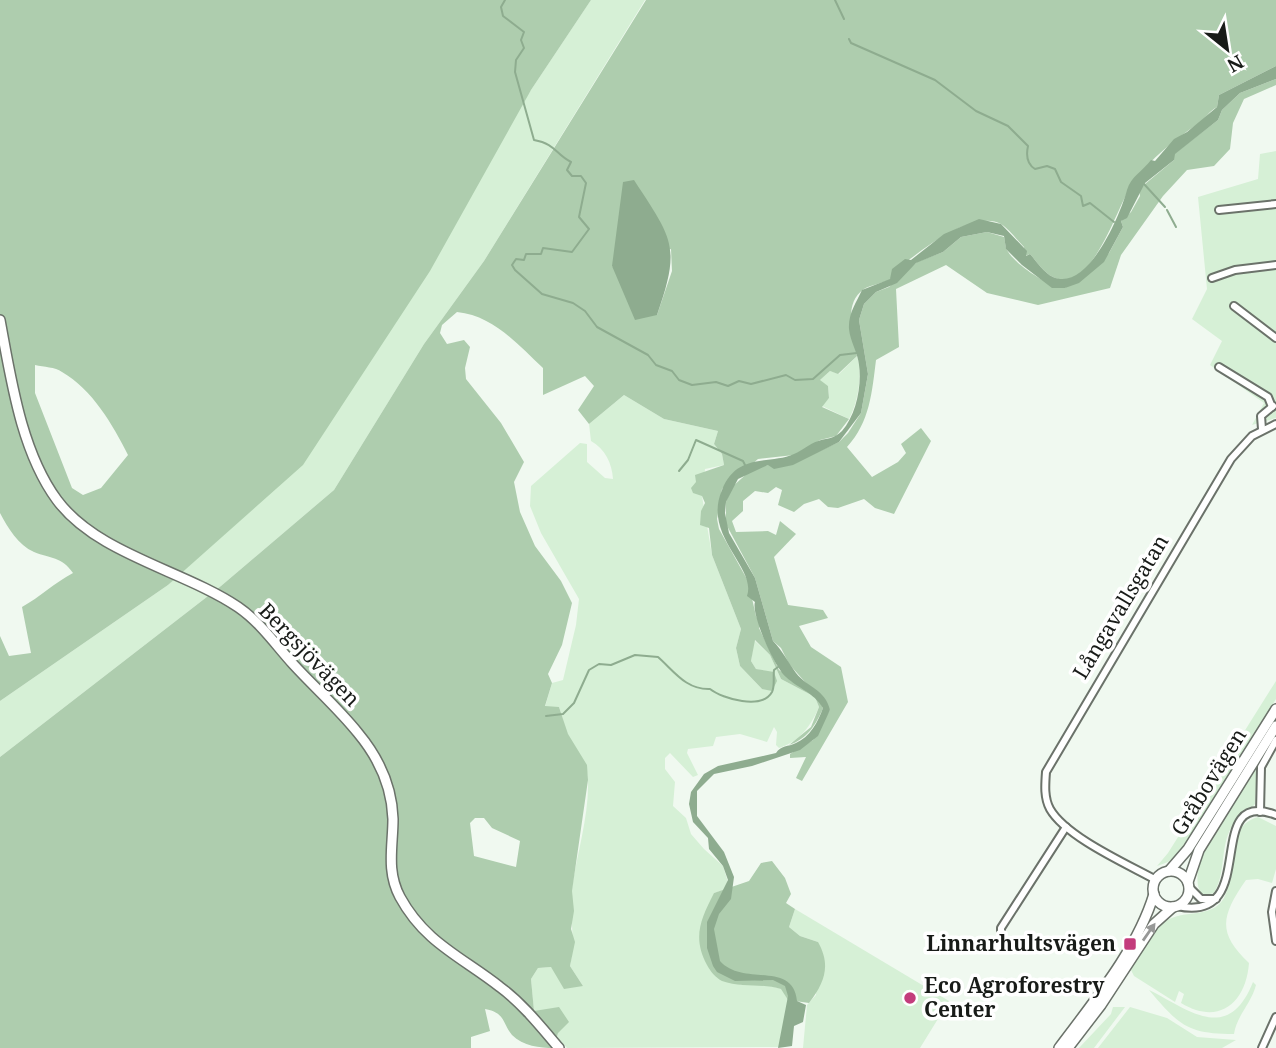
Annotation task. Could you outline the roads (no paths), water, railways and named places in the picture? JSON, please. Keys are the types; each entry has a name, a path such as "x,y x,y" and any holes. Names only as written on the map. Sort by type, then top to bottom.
{"main road":[{"name":"Bergsjövägen","path":"0,320 25,426 40,470 57,500 78,522 96,535 201,586 245,612 345,718 372,752 388,786 393,816 391,870 402,901 438,945 502,988 559,1048"},
{"name":"Gråbovägen","path":"1156,880 1169,871 1188,849 1276,709"},
{"name":"Gråbovägen","path":"1068,1048 1101,1005 1154,924 1186,899 1199,850 1276,726"},
{"path":"1169,871 1179,873 1189,885"},
{"path":"1059,1048 1107,981 1149,910 1156,880"},
{"path":"1154,894 1161,904 1175,906"}],"street":[{"path":"1219,210 1276,204"},
{"path":"1212,278 1236,270 1276,265"},
{"path":"1234,306 1276,338"},
{"path":"1219,367 1268,397 1274,406 1261,416 1262,429"},
{"name":"Långavallsgatan","path":"1156,880 1066,827 1055,817 1046,798 1046,772 1231,458 1241,444 1262,429 1276,424"},
{"path":"1260,812 1261,766 1276,740"},
{"path":"1175,906 1199,907 1218,899 1226,884 1234,831 1245,817 1260,812 1276,815"},
{"path":"1001,939 1001,928 1066,827"},
{"path":"1189,885 1201,899 1218,899"},
{"path":"1276,891 1272,912 1276,941"},
{"path":"1262,1048 1276,1017"}],"waterway":[{"path":"505,0 501,7 503,16 524,32 521,40 524,48 516,60 515,72 534,140 547,144 571,162 567,170 572,176 581,176 586,183 579,217 589,229 572,252 543,248 541,254 526,254 524,260 516,259 512,265 515,270 542,294 573,303 585,311 597,327 648,355 656,365 672,371 679,380 692,385 716,382 728,386 739,381 751,384 786,375 795,380 813,379 840,355 857,353"},
{"path":"835,0 844,19"},
{"path":"849,39 851,43 935,80 976,111 1008,126 1028,146 1028,159 1032,167 1035,169 1047,166 1055,169 1061,182 1081,196 1083,206 1090,203 1114,222"},
{"path":"1144,184 1165,207"},
{"path":"1167,210 1176,227"},
{"path":"679,471 688,460 696,440 743,461 746,467"},
{"path":"546,716 563,714 574,703 589,670 599,664 611,665 635,655 658,657 687,683 733,699 751,702 760,701 772,692 774,670 778,667"}],"place":[{"name":"Linnarhultsvägen","path":"1130,944"},
{"name":"Eco Agroforestry Center","path":"910,998"}]}
